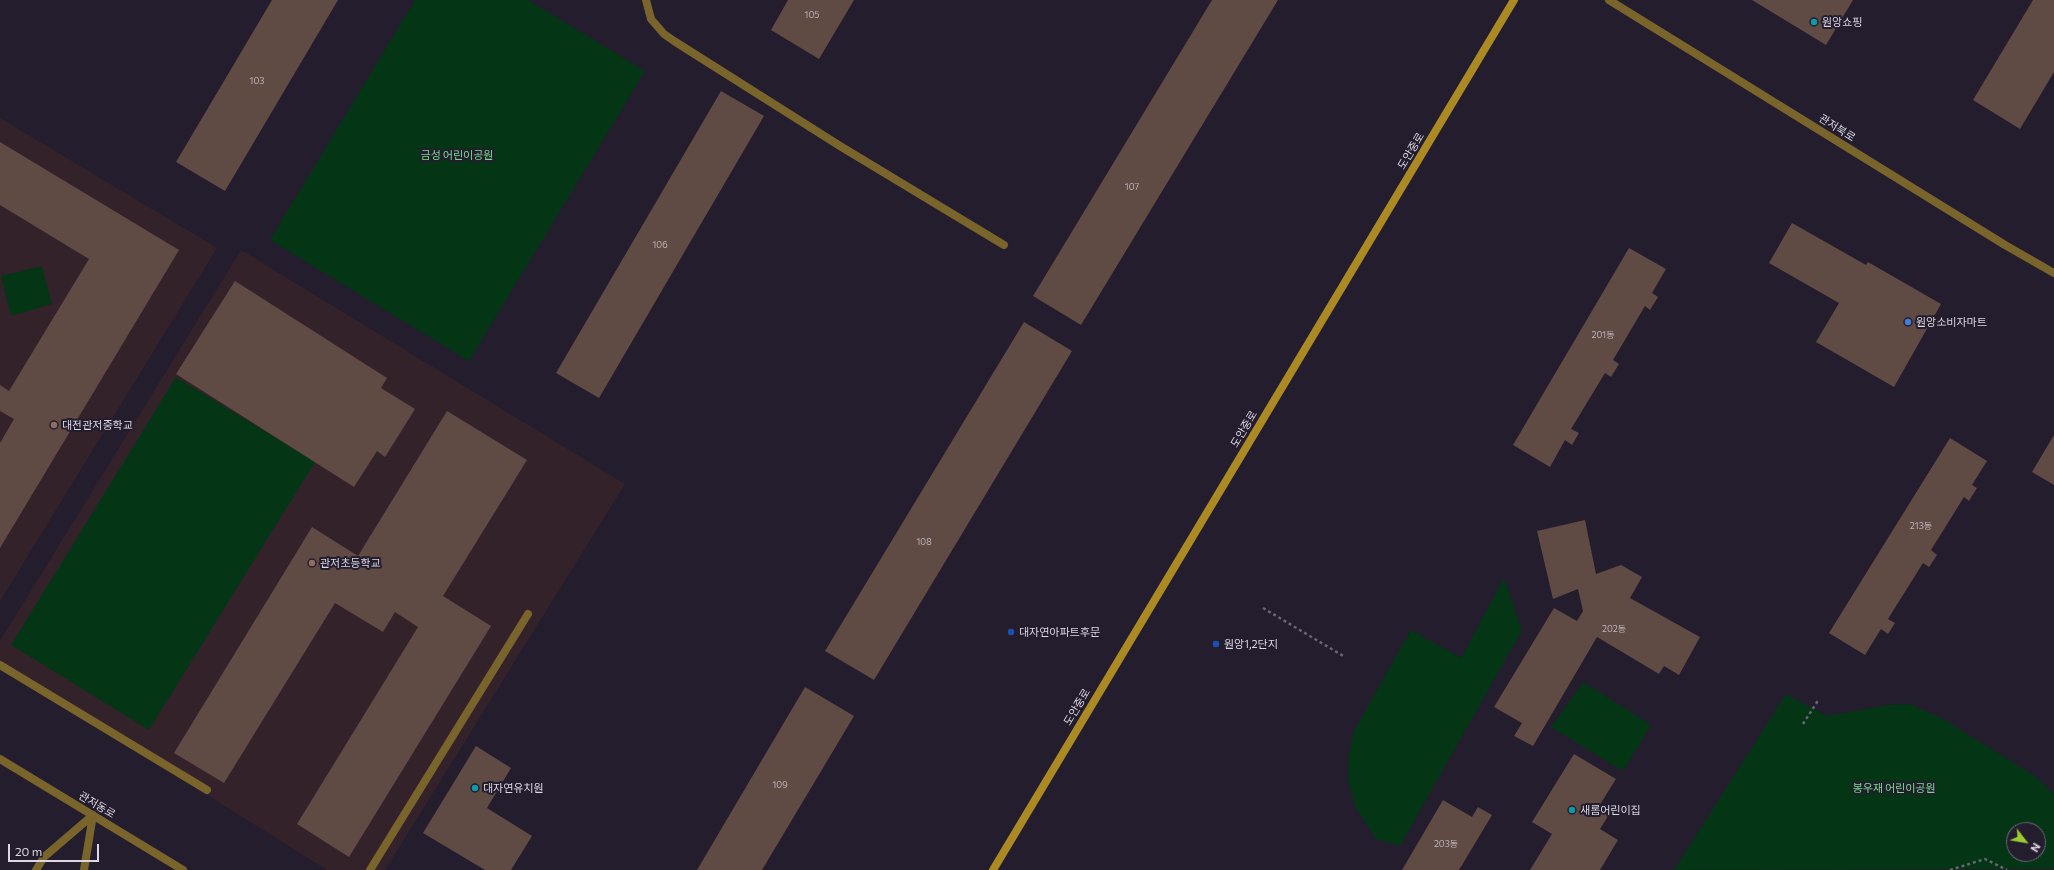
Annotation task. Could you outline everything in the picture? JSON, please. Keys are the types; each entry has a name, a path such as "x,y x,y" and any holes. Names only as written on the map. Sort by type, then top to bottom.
{"street":[{"path":"646,0 651,19 664,34 674,41 840,146 1004,245"},
{"name":"도안중로","path":"993,870 1514,0"},
{"name":"관저북로","path":"1609,0 2005,245 2054,273"},
{"path":"370,870 528,614"},
{"path":"0,665 207,790"},
{"name":"관저동로","path":"0,759 183,870"},
{"path":"36,870 44,857 93,815"},
{"path":"84,870 93,815"}],"path":[{"path":"1263,608 1345,657"},
{"path":"1803,724 1819,699"},
{"path":"1950,870 1986,859 2007,870"}],"shaded area":[{"name":"대전관저중학교","path":"0,118 217,248 0,601"},
{"name":"관저초등학교","path":"241,250 625,484 385,870 327,870 0,665 0,641"}],"green space":[{"name":"금성 어린이공원","path":"415,0 528,0 645,71 469,361 270,240"},
{"path":"42,266 52,304 11,316 1,276"},
{"path":"176,377 315,462 149,730 11,645"},
{"path":"1504,578 1522,630 1400,846 1376,839 1356,808 1348,780 1349,755 1354,731 1411,630 1461,658"},
{"path":"1583,682 1651,725 1623,771 1551,727"},
{"name":"봉우재 어린이공원","path":"1786,694 1827,716 1888,705 1910,704 1943,719 2035,776 2054,794 2054,869 1674,870"}],"building":[{"path":"272,0 338,0 225,191 176,162"},
{"path":"788,0 854,0 819,59 771,30"},
{"path":"1212,0 1278,0 1081,325 1033,296"},
{"name":"원앙쇼핑","path":"1752,0 1853,0 1826,45"},
{"path":"2033,0 2054,0 2054,72 2020,129 1973,100"},
{"path":"721,91 764,116 599,398 556,373"},
{"path":"0,142 179,250 0,548 0,443 14,419 0,411 0,385 9,391 89,259 0,205"},
{"path":"1792,223 1866,265 1868,262 1941,304 1894,387 1816,342 1839,303 1769,263"},
{"path":"1629,248 1666,269 1652,293 1658,297 1650,310 1645,306 1613,360 1619,364 1611,377 1605,373 1571,429 1579,433 1572,445 1565,440 1550,467 1513,445"},
{"path":"235,281 387,378 381,388 415,409 385,457 377,451 354,487 176,374"},
{"path":"1024,322 1072,351 874,680 825,651"},
{"path":"447,411 527,460 443,596 491,626 349,857 297,824 418,627 395,612 383,632 335,603 224,783 174,753 312,527 358,556"},
{"path":"2054,435 2054,485 2032,472"},
{"path":"1950,438 1987,461 1972,485 1977,488 1969,501 1964,497 1931,550 1937,555 1929,567 1923,563 1888,619 1895,623 1888,634 1881,629 1865,655 1829,633"},
{"path":"1585,520 1596,574 1621,565 1642,577 1630,598 1700,637 1679,675 1664,666 1659,674 1597,637 1533,746 1514,736 1522,723 1494,707 1554,608 1577,621 1583,611 1578,589 1553,599 1537,531"},
{"path":"805,687 854,716 762,870 697,870"},
{"name":"대자연유치원","path":"476,746 511,768 487,808 532,836 511,870 485,870 423,833"},
{"name":"새롬어린이집","path":"1574,754 1616,779 1599,806 1610,813 1600,829 1618,840 1600,870 1530,870 1552,834 1532,822"},
{"path":"1443,800 1472,817 1478,807 1492,815 1459,870 1402,870"}],"place":[{"name":"원앙쇼핑","path":"1814,22"},
{"name":"원앙소비자마트","path":"1908,322"},
{"name":"대전관저중학교","path":"54,425"},
{"name":"관저초등학교","path":"312,563"},
{"name":"대자연아파트후문","path":"1011,632"},
{"name":"원앙1,2단지","path":"1216,644"},
{"name":"대자연유치원","path":"475,788"},
{"name":"새롬어린이집","path":"1572,810"}]}
